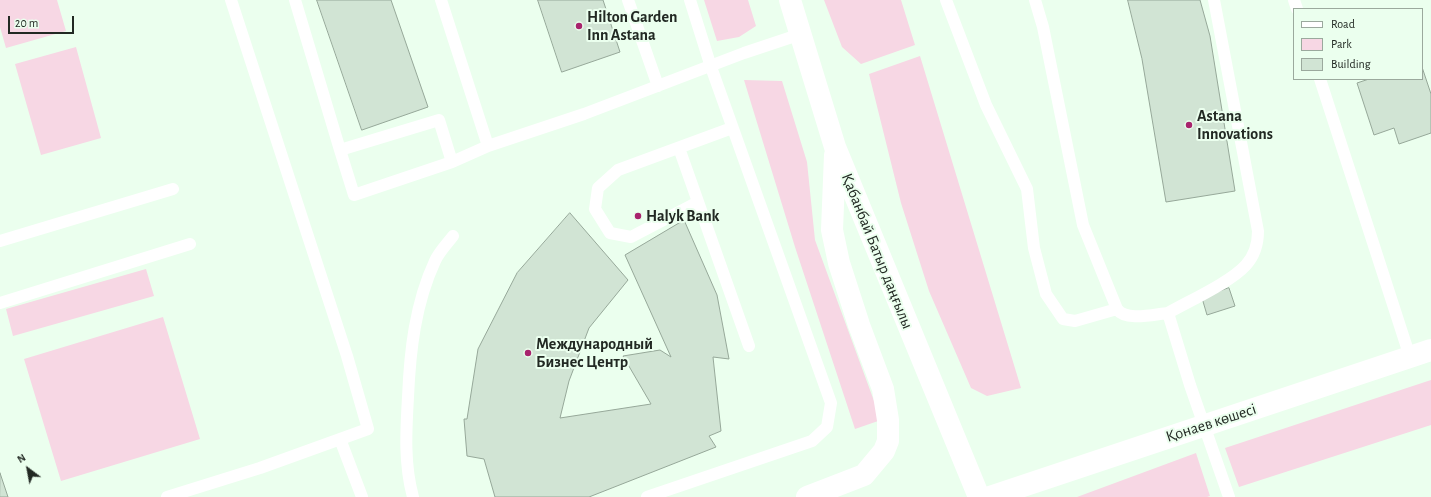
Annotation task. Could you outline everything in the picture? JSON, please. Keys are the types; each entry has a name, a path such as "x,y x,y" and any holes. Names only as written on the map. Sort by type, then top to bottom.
{"main road":[{"name":"Қабанбай Батыр даңғылы","path":"790,0 835,148 979,497"},
{"path":"807,497 864,476 884,451 888,441 888,420 883,389 859,325 844,277 832,230 835,148"},
{"name":"Қонаев көшесі","path":"990,497 1431,350"}],"lane":[{"path":"166,497 260,468 368,429 347,356 231,0"},
{"path":"295,0 354,195 452,162 488,146 584,114 711,67 744,53 801,34"},
{"path":"441,0 488,146"},
{"path":"628,0 658,86"},
{"path":"647,497 812,441 827,427 831,403 732,128 690,0"},
{"path":"946,0 986,105 1027,189 1034,248 1046,294 1063,319 1076,321 1117,309"},
{"path":"1035,0 1043,27 1083,225 1117,309 1120,313 1131,317 1168,313 1235,275 1246,265 1252,256 1258,241 1258,231 1214,0"},
{"path":"1320,80 1410,357"},
{"path":"340,150 439,120 452,162"},
{"path":"698,202 631,237 610,233 595,209 598,188 618,170 732,128"},
{"path":"679,148 749,346"},
{"path":"0,241 173,189"},
{"path":"413,497 410,485 406,432 409,375 415,325 424,288 436,259 453,236"},
{"path":"0,303 190,244"},
{"path":"1168,313 1229,497"},
{"path":"340,439 362,497"}],"green space":[{"path":"0,0 57,0 66,31 6,48 0,27"},
{"path":"704,0 748,0 756,26 739,37 717,41"},
{"path":"824,0 901,0 915,45 861,64 842,47"},
{"path":"76,47 101,138 41,155 15,64"},
{"path":"920,56 1021,388 987,396 971,388 929,291 901,203 869,74"},
{"path":"744,80 782,81 807,162 815,240 881,420 855,429 795,247"},
{"path":"146,269 154,296 13,336 6,309"},
{"path":"163,317 200,439 61,481 24,359"},
{"path":"1431,380 1431,425 1239,487 1225,448"},
{"path":"1196,453 1210,496 1077,497"}],"building":[{"path":"317,0 391,0 428,107 362,130"},
{"name":"Hilton Garden Inn Astana","path":"538,0 603,0 620,52 562,72"},
{"name":"Astana Innovations","path":"1128,0 1200,0 1210,36 1235,191 1166,202 1142,59"},
{"path":"1423,70 1431,94 1431,133 1399,144 1394,128 1374,135 1357,83 1366,80 1423,80"},
{"name":"Международный Бизнес Центр","path":"570,213 628,280 589,328 569,381 560,418 651,404 623,356 660,350 671,357 625,255 684,220 717,295 729,359 713,357 721,431 709,436 716,447 589,497 495,497 484,459 467,456 464,419 467,419 478,349 517,273"},
{"path":"1229,288 1235,306 1207,315 1202,298"},
{"path":"0,473 8,497 0,497"}],"place":[{"name":"Hilton Garden Inn Astana","path":"579,26"},
{"name":"Astana Innovations","path":"1189,125"},
{"name":"Halyk Bank","path":"638,216"},
{"name":"Международный Бизнес Центр","path":"528,353"}]}
